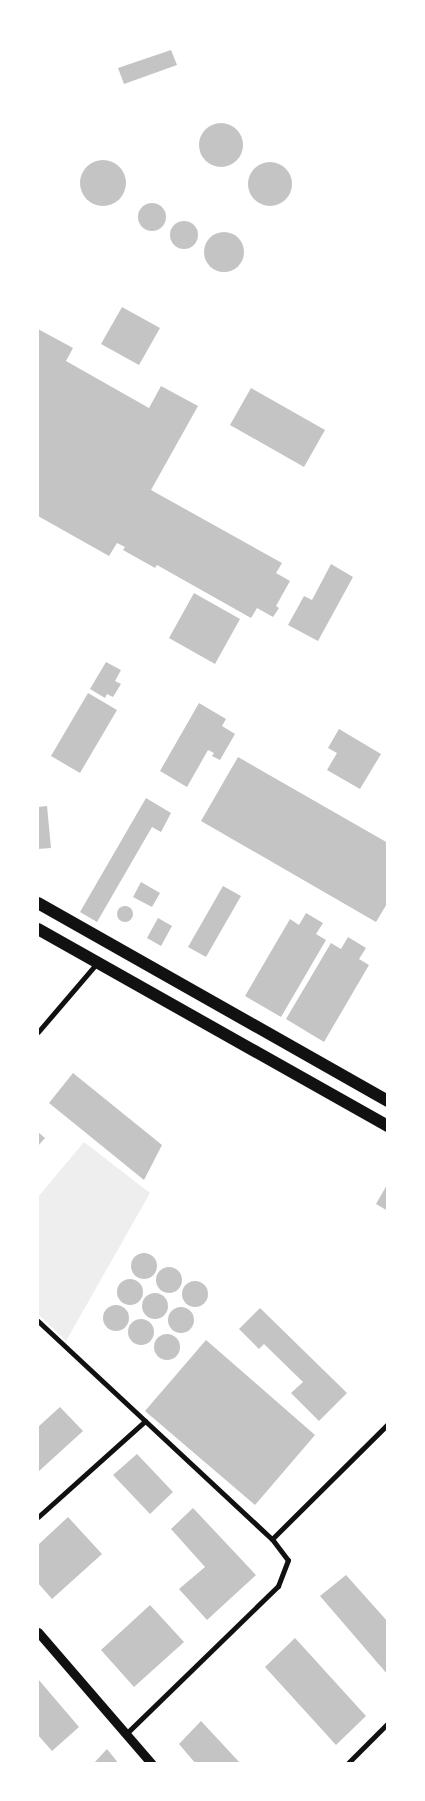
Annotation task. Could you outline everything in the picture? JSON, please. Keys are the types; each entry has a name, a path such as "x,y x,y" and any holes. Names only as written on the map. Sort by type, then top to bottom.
{"main road":[{"path":"38,904 388,1102"},
{"path":"38,929 388,1126"}],"street":[{"path":"38,1032 97,963"},
{"path":"38,1321 272,1539 288,1560 278,1586 127,1733"},
{"path":"38,1517 145,1421"},
{"path":"272,1539 314,1494 388,1424"},
{"path":"38,1632 152,1764"},
{"path":"347,1764 388,1723"}],"shaded area":[{"path":"84,1142 150,1193 66,1341 38,1314 38,1197"}],"building":[{"path":"171,50 177,65 124,84 118,68"},
{"path":"225,123 237,129 242,136 242,154 237,161 230,166 217,167 209,164 202,157 199,141 202,133 209,126"},
{"path":"98,160 108,160 122,170 126,183 122,196 116,202 108,206 98,206 84,196 80,188 80,178 90,164"},
{"path":"274,162 286,168 291,175 291,193 286,200 279,205 266,206 258,203 251,196 248,180 251,172 258,165"},
{"path":"152,203 162,207 166,217 162,227 152,231 142,227 138,217 142,207"},
{"path":"184,221 194,225 198,235 194,245 184,249 174,245 170,235 174,225"},
{"path":"228,232 235,235 241,241 244,252 243,260 235,269 228,272 220,272 213,269 205,260 204,248 207,241 216,233"},
{"path":"122,307 160,328 139,365 101,344"},
{"path":"38,329 73,348 66,361 149,408 161,386 198,406 151,490 282,563 276,573 290,581 276,606 279,608 273,617 257,608 251,618 157,565 155,568 123,550 125,547 117,543 109,556 38,516"},
{"path":"251,388 325,430 304,467 230,425"},
{"path":"331,564 353,577 318,641 288,625 304,596 312,600"},
{"path":"194,593 240,619 215,664 169,638"},
{"path":"106,662 121,670 115,681 121,684 113,697 107,694 105,698 90,689"},
{"path":"88,693 117,710 80,773 51,756"},
{"path":"199,703 226,719 222,726 235,734 220,760 212,756 214,753 208,750 187,787 160,771"},
{"path":"339,729 381,754 360,789 327,770 337,753 328,748"},
{"path":"238,757 388,843 388,902 376,922 201,821"},
{"path":"146,798 171,813 161,832 152,827 97,922 80,912"},
{"path":"47,806 51,848 38,849 38,807"},
{"path":"141,882 160,893 152,907 133,897"},
{"path":"223,886 241,896 206,957 188,947"},
{"path":"122,906 128,906 133,911 131,920 122,922 117,917 117,911"},
{"path":"306,913 323,923 316,934 326,940 281,1017 245,996 290,919 299,925"},
{"path":"158,918 172,926 161,946 147,938"},
{"path":"348,937 366,948 359,959 369,965 324,1042 286,1019 331,943 341,949"},
{"path":"73,1073 162,1145 144,1180 49,1103"},
{"path":"38,1132 45,1138 38,1146"},
{"path":"388,1183 388,1211 376,1204"},
{"path":"144,1253 153,1257 157,1266 153,1275 144,1279 135,1275 131,1266 135,1257"},
{"path":"169,1267 178,1271 182,1280 178,1289 169,1293 160,1289 156,1280 160,1271"},
{"path":"130,1279 139,1283 143,1292 139,1301 130,1305 121,1301 117,1292 121,1283"},
{"path":"195,1281 204,1285 208,1294 204,1303 195,1307 186,1303 182,1294 186,1285"},
{"path":"155,1293 165,1296 168,1306 165,1316 155,1319 145,1316 142,1306 145,1296"},
{"path":"116,1305 125,1309 129,1318 125,1327 116,1331 107,1327 103,1318 107,1309"},
{"path":"181,1307 190,1311 194,1320 190,1329 181,1333 172,1329 168,1320 172,1311"},
{"path":"260,1308 347,1393 319,1421 291,1393 303,1382 264,1344 259,1349 239,1329"},
{"path":"141,1319 150,1323 154,1332 150,1341 141,1345 132,1341 128,1332 132,1323"},
{"path":"167,1334 176,1338 180,1347 176,1356 167,1360 158,1356 154,1347 158,1338"},
{"path":"206,1340 315,1435 255,1505 145,1411"},
{"path":"60,1407 83,1431 38,1472 38,1427"},
{"path":"137,1454 173,1492 150,1514 113,1475"},
{"path":"193,1508 256,1575 207,1620 179,1589 205,1567 171,1529"},
{"path":"68,1517 102,1554 52,1599 38,1583 38,1545"},
{"path":"346,1575 388,1622 388,1675 320,1596"},
{"path":"150,1605 184,1642 134,1687 101,1650"},
{"path":"295,1638 366,1716 336,1745 265,1667"},
{"path":"38,1679 79,1727 52,1751 38,1735"},
{"path":"201,1721 241,1764 196,1764 179,1744"},
{"path":"107,1749 119,1764 93,1764"}]}
